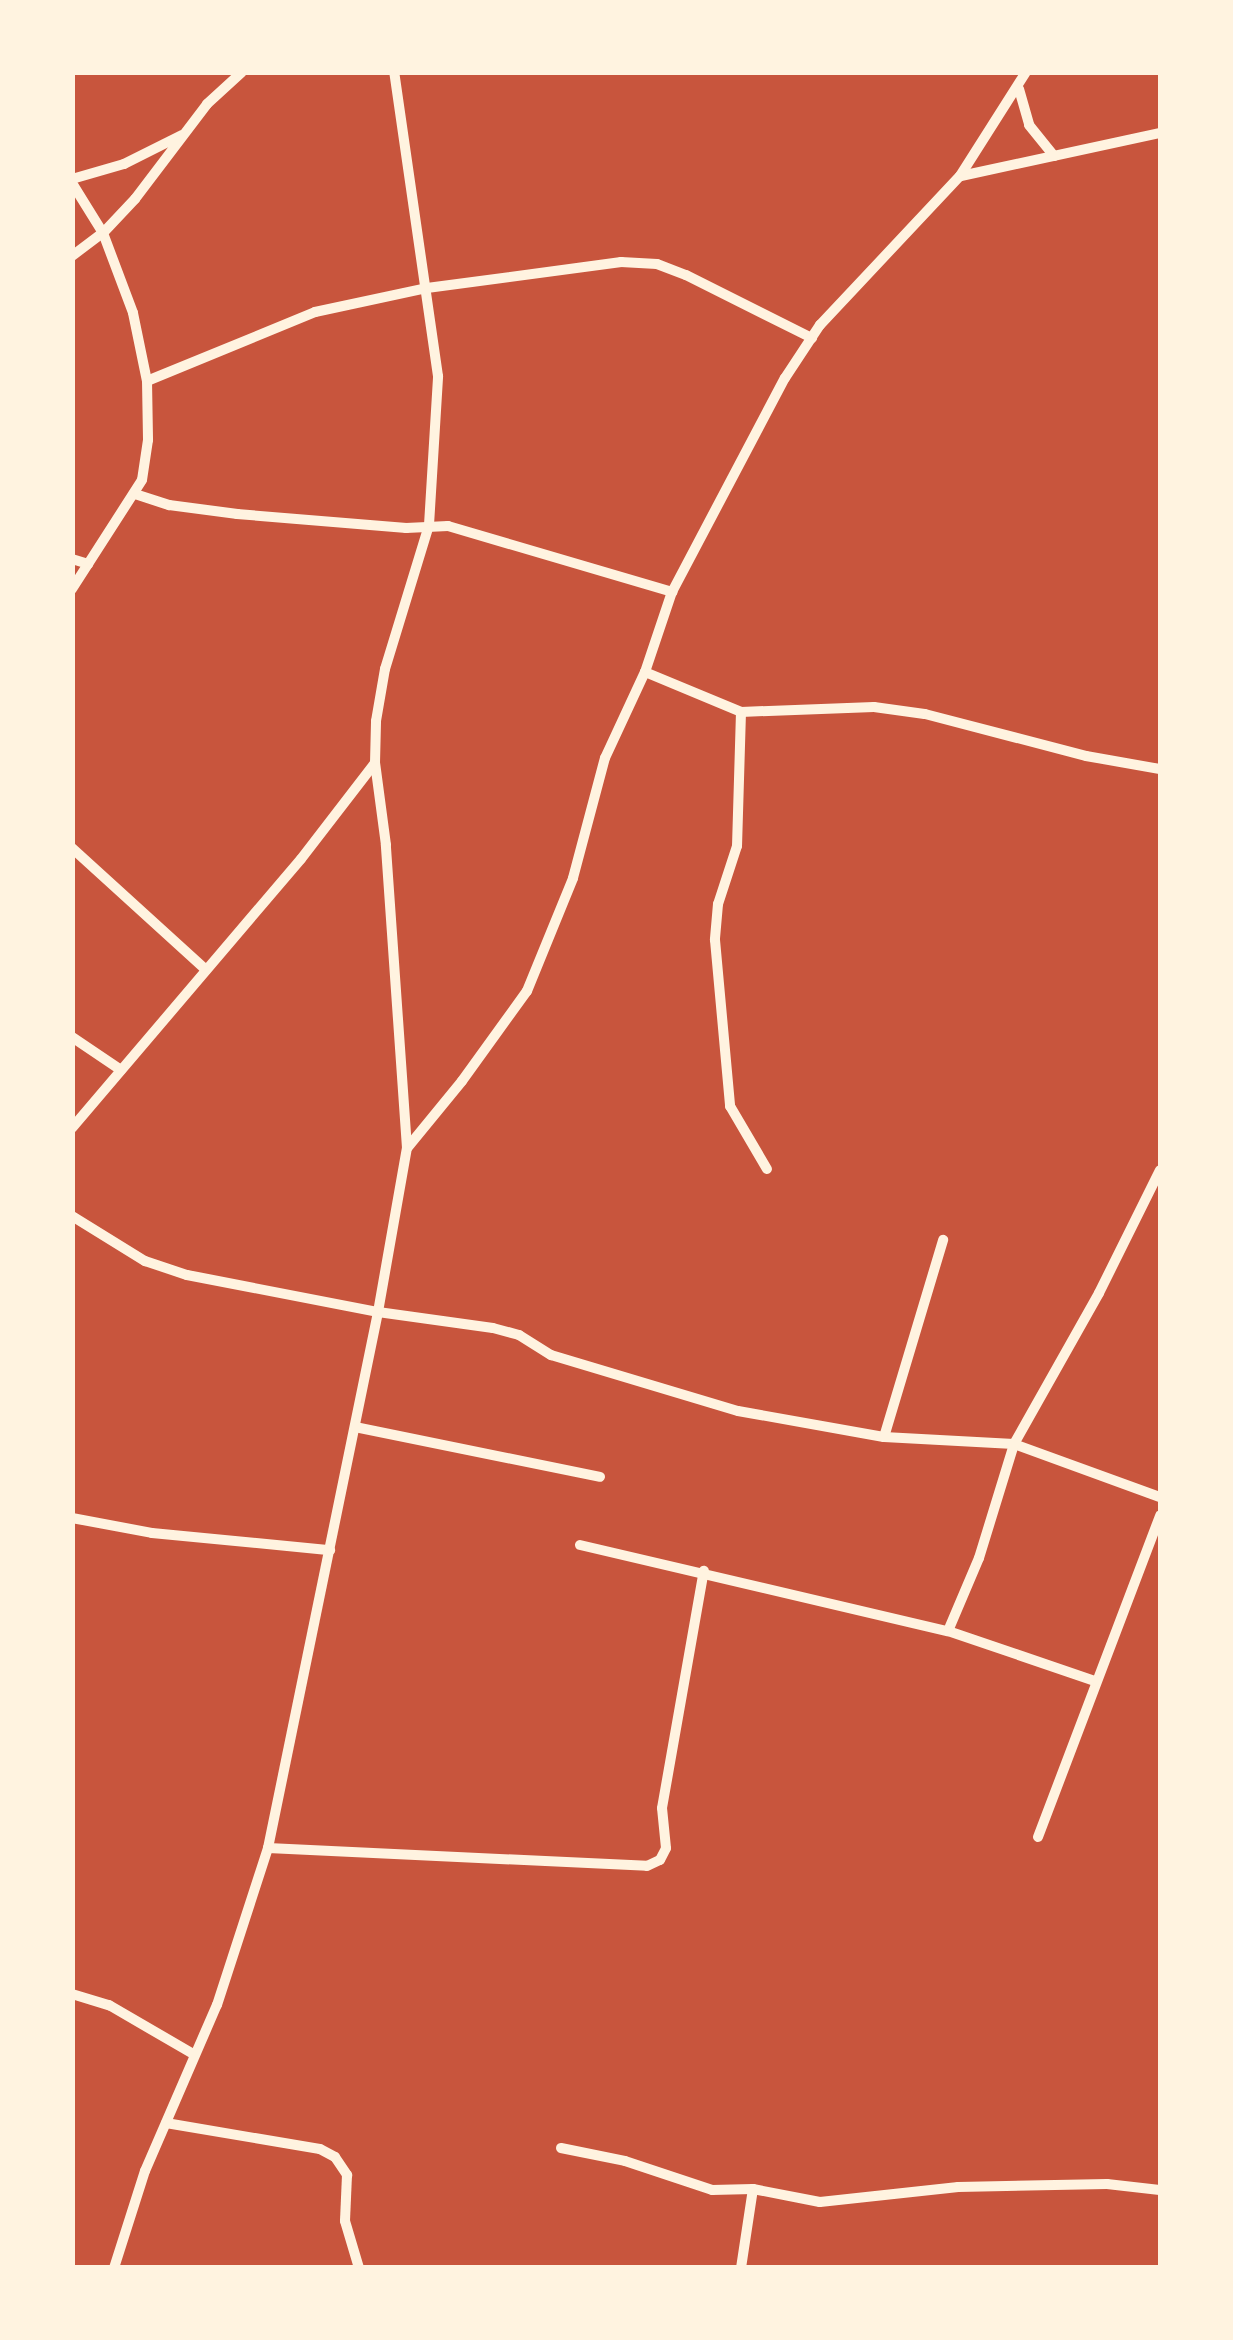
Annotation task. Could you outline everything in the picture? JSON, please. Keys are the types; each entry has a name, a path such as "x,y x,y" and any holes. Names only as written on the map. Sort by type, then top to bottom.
{"street":[{"path":"72,256 102,233 207,104 242,72"},
{"path":"114,2268 166,2123 243,1932 268,1848 378,1312 407,1148 386,845 375,763 384,669 429,526 438,376 394,72"},
{"path":"407,1148 462,1081 526,991 573,878 604,758 644,672 672,592 785,378 812,338 960,176 1019,89 1026,72"},
{"path":"1019,89 1029,125 1054,156"},
{"path":"960,176 1160,133"},
{"path":"72,589 135,494 147,463 147,382 134,313 102,233 72,181 124,164 184,134"},
{"path":"147,382 315,312 427,288 562,268 657,264 812,338"},
{"path":"135,494 169,505 238,514 406,528 448,526 672,592"},
{"path":"72,559 88,564"},
{"path":"644,672 741,712 874,707 925,714 1086,756 1160,770"},
{"path":"741,712 737,846 718,904 715,940 730,1106 767,1169"},
{"path":"72,1128 375,763"},
{"path":"72,848 206,970"},
{"path":"72,1037 121,1070"},
{"path":"948,1631 978,1558 1014,1444 1099,1293 1160,1170"},
{"path":"72,1216 145,1260 188,1275 378,1312 519,1334 551,1354 682,1396 884,1437 1014,1444 1160,1497"},
{"path":"884,1437 943,1240"},
{"path":"354,1427 600,1477"},
{"path":"1038,1837 1094,1681 1160,1516"},
{"path":"72,1518 152,1533 330,1550"},
{"path":"580,1545 948,1631 1094,1681"},
{"path":"268,1848 647,1866 660,1860 666,1848 662,1808 704,1571"},
{"path":"72,1994 109,2005 196,2055"},
{"path":"166,2123 320,2149 336,2157 347,2175 345,2221 358,2268"},
{"path":"561,2148 625,2160 712,2190 754,2189 820,2202 958,2187 1107,2184 1160,2190"},
{"path":"741,2268 754,2189"}]}
